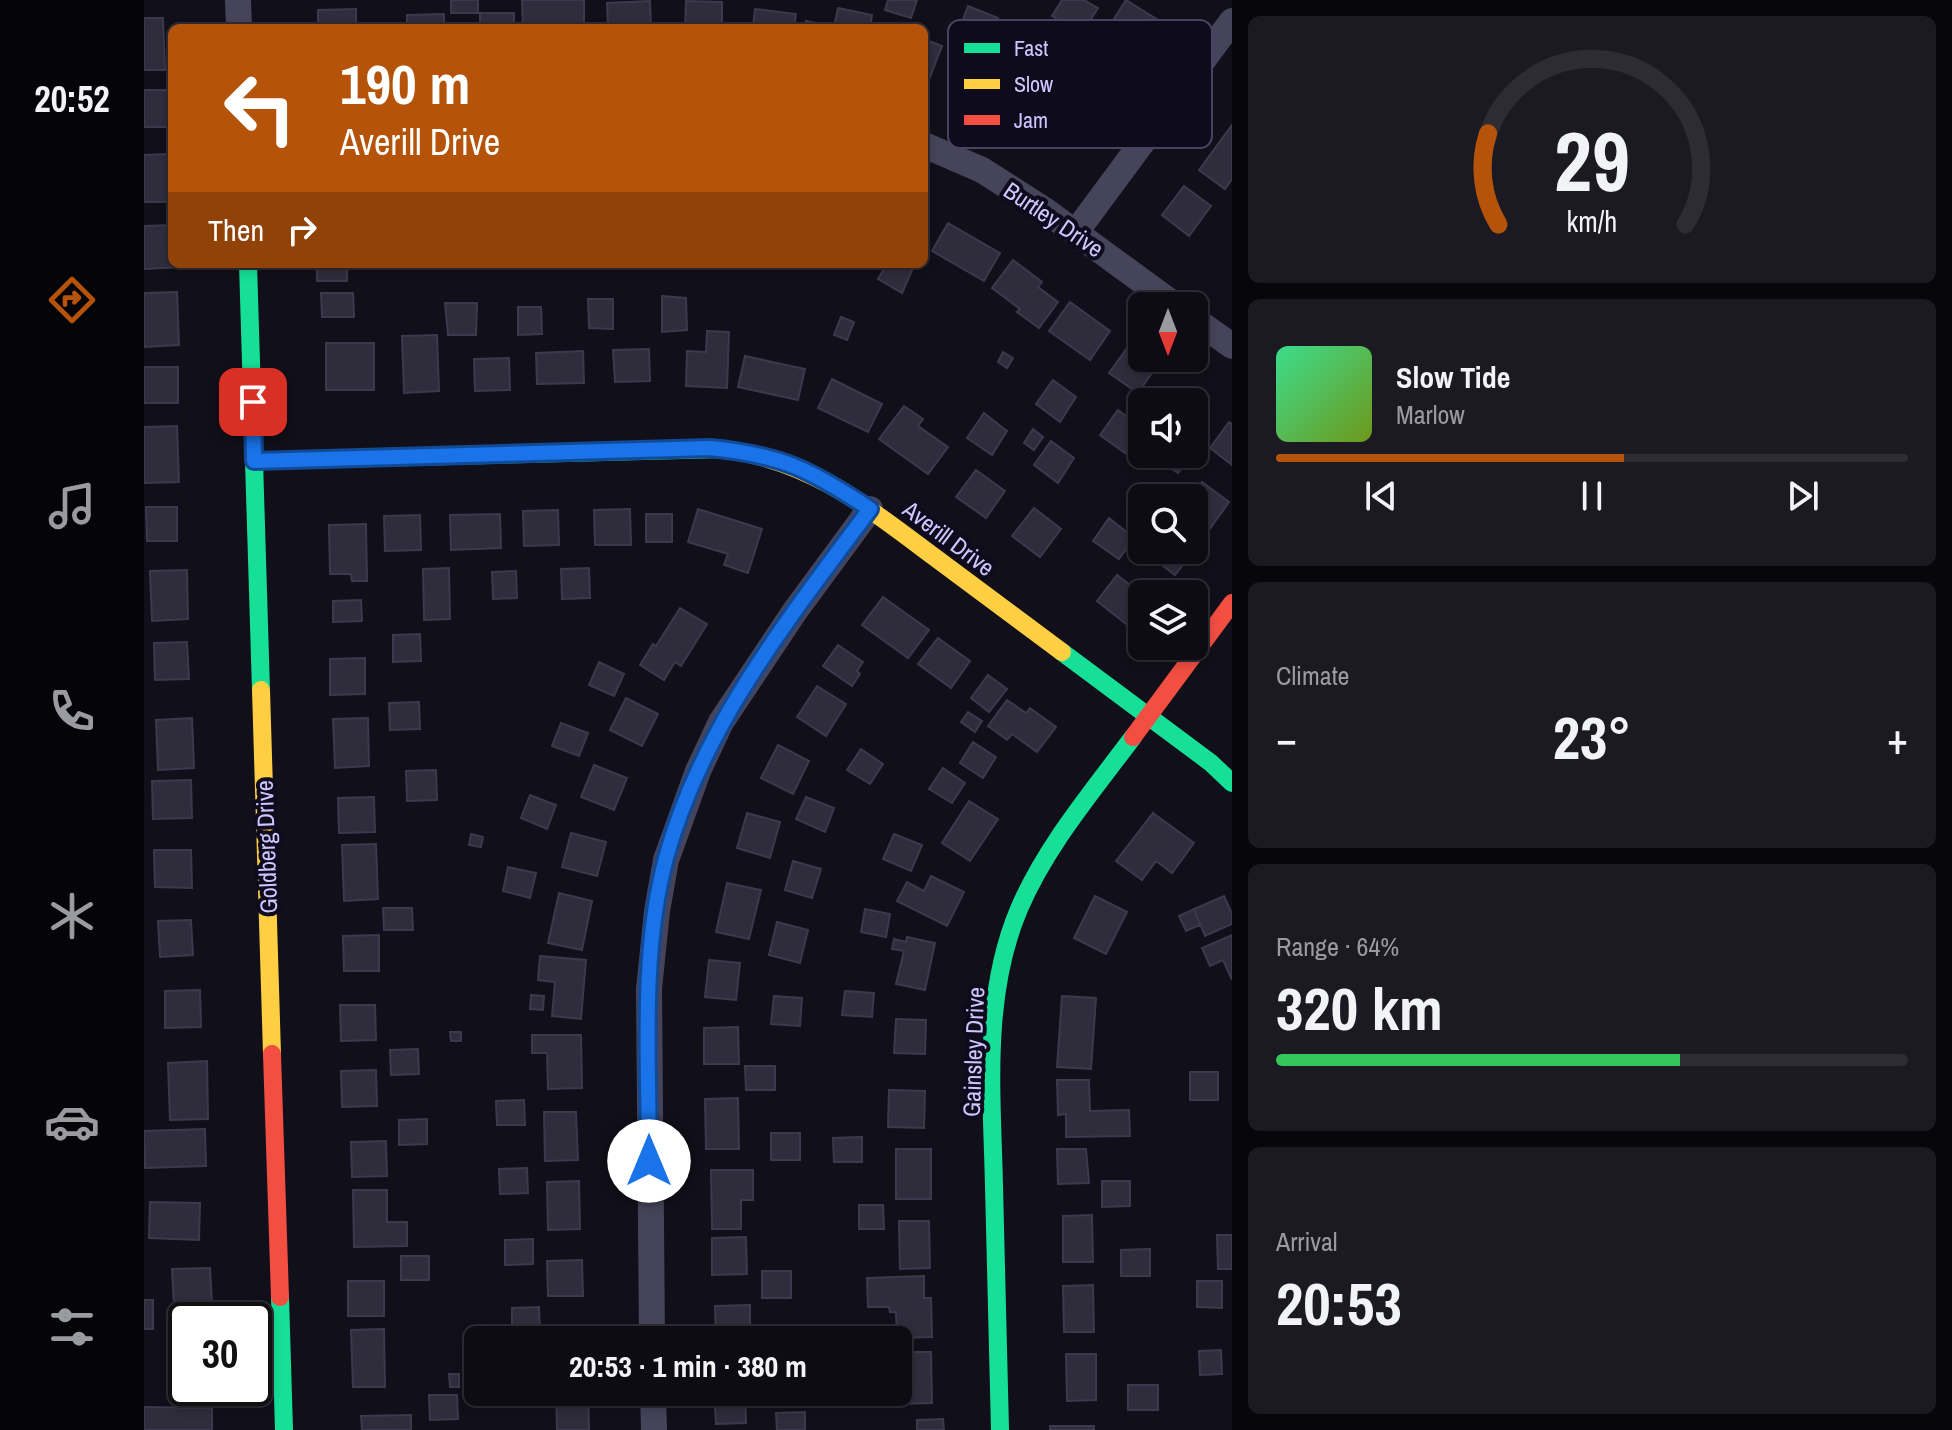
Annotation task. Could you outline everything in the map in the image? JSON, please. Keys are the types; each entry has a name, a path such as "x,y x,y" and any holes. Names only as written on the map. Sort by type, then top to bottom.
{"street":[{"path":"238,0 239,24"},
{"path":"1212,48 1232,21"},
{"name":"Burtley Drive","path":"928,147 982,170 1076,232 1157,292"},
{"path":"1076,232 1138,148"},
{"name":"Goldberg Drive","path":"248,268 284,1430"},
{"path":"1208,329 1232,346"},
{"name":"Averill Drive","path":"254,461 710,448 751,452 785,461 813,474 870,509 1211,763 1232,783"},
{"path":"652,1326 649,989 666,860 689,794 721,722 795,611 870,509"},
{"name":"Gainsley Drive","path":"1000,1430 991,1071 995,1004 1003,956 1019,909 1048,852 1232,603"},
{"path":"653,1406 654,1430"}],"building":[{"path":"451,0 478,0 478,13 451,13"},
{"path":"522,0 584,0 584,24 523,24"},
{"path":"888,0 917,0 911,18 885,10"},
{"path":"1062,0 1084,0 1098,8 1090,20 1058,20 1052,16"},
{"path":"1126,0 1158,20 1113,20"},
{"path":"650,1 651,24 608,24 607,3"},
{"path":"686,1 722,2 722,24 685,24"},
{"path":"968,6 998,18 997,20 963,20"},
{"path":"838,8 872,15 871,24 835,24"},
{"path":"356,9 356,24 318,24 318,10"},
{"path":"755,9 796,14 795,24 753,24"},
{"path":"480,13 514,13 514,24 480,24"},
{"path":"444,14 444,24 407,24 407,15"},
{"path":"144,18 163,18 165,70 144,70"},
{"path":"928,41 942,46 928,82"},
{"path":"144,90 168,90 168,127 144,127"},
{"path":"1232,125 1232,179 1225,189 1199,170"},
{"path":"168,154 168,202 144,202 144,155"},
{"path":"1184,186 1211,206 1189,236 1162,215"},
{"path":"948,223 1000,253 984,281 932,251"},
{"path":"168,225 168,268 144,269 144,226"},
{"path":"1013,260 1042,282 1038,287 1058,302 1039,328 992,288"},
{"path":"317,268 347,268 347,281 317,281"},
{"path":"885,268 913,268 902,293 878,279"},
{"path":"177,292 179,345 144,347 144,293"},
{"path":"321,293 353,293 354,317 322,317"},
{"path":"662,296 686,298 687,330 662,332"},
{"path":"588,299 613,299 613,329 589,328"},
{"path":"1070,302 1110,331 1090,360 1049,331"},
{"path":"445,303 477,303 476,335 448,335"},
{"path":"518,307 541,307 542,334 518,335"},
{"path":"841,317 854,322 847,340 834,335"},
{"path":"707,331 729,332 727,388 686,386 687,351 706,352"},
{"path":"437,335 439,391 404,393 402,336"},
{"path":"326,343 374,343 374,390 326,390"},
{"path":"1128,347 1128,372 1153,372 1141,388 1131,388 1109,373"},
{"path":"649,349 650,381 615,382 613,350"},
{"path":"583,351 584,383 537,384 536,353"},
{"path":"1003,352 1013,358 1007,368 998,362"},
{"path":"745,356 805,369 798,400 738,387"},
{"path":"509,358 510,390 475,391 474,359"},
{"path":"144,367 178,367 178,403 144,403"},
{"path":"832,379 882,404 868,432 818,408"},
{"path":"1053,380 1076,397 1060,422 1036,404"},
{"path":"904,406 923,419 918,426 948,447 928,474 879,439"},
{"path":"1118,410 1128,417 1128,448 1125,453 1100,435"},
{"path":"984,413 1007,431 992,455 967,438"},
{"path":"1229,422 1232,424 1232,465 1210,448"},
{"path":"177,426 179,482 144,483 144,427"},
{"path":"1033,429 1043,437 1034,450 1024,443"},
{"path":"1051,441 1074,458 1058,483 1034,465"},
{"path":"976,470 1005,491 986,518 956,497"},
{"path":"1208,486 1229,502 1208,529"},
{"path":"146,507 177,507 177,541 147,541"},
{"path":"1034,508 1061,529 1040,557 1012,536"},
{"path":"630,509 631,545 595,545 594,510"},
{"path":"698,509 762,529 748,573 724,565 728,554 688,542"},
{"path":"558,510 559,545 524,546 523,511"},
{"path":"500,514 501,548 451,550 450,515"},
{"path":"646,514 672,514 672,542 646,542"},
{"path":"420,515 421,550 385,551 384,516"},
{"path":"1109,518 1128,533 1128,546 1119,559 1093,541"},
{"path":"366,524 367,581 352,581 351,574 330,574 329,525"},
{"path":"1161,564 1184,564 1175,575"},
{"path":"449,568 450,619 424,620 423,569"},
{"path":"589,568 590,598 562,599 561,569"},
{"path":"187,570 188,619 152,621 150,571"},
{"path":"516,571 517,598 493,599 492,572"},
{"path":"1117,575 1128,583 1128,625 1097,601"},
{"path":"883,597 929,630 908,658 862,625"},
{"path":"361,600 362,621 333,622 333,601"},
{"path":"680,608 707,624 681,666 675,662 664,680 640,665"},
{"path":"420,634 421,661 393,662 393,635"},
{"path":"938,638 970,661 951,688 918,664"},
{"path":"187,642 189,679 155,680 154,643"},
{"path":"838,645 863,662 852,686 823,666"},
{"path":"365,658 365,694 330,695 330,659"},
{"path":"599,662 624,674 614,696 589,685"},
{"path":"988,675 1007,689 989,712 971,698"},
{"path":"817,686 846,704 826,736 797,717"},
{"path":"626,698 658,714 642,746 610,730"},
{"path":"1007,700 1026,713 1030,708 1056,727 1037,752 1012,734 1007,740 988,726"},
{"path":"419,702 420,729 390,730 389,703"},
{"path":"968,712 982,721 975,732 961,722"},
{"path":"192,718 194,768 158,770 156,720"},
{"path":"368,718 369,766 335,768 333,719"},
{"path":"561,723 588,733 579,756 552,746"},
{"path":"973,742 996,757 983,778 960,763"},
{"path":"778,745 809,761 793,794 761,778"},
{"path":"861,749 883,764 870,784 847,770"},
{"path":"594,765 627,778 614,810 581,797"},
{"path":"943,768 965,783 952,803 929,789"},
{"path":"436,770 437,800 407,801 406,771"},
{"path":"191,780 192,818 153,819 152,781"},
{"path":"530,795 556,805 547,829 521,818"},
{"path":"374,797 375,832 339,833 338,798"},
{"path":"806,797 834,808 825,832 796,819"},
{"path":"969,801 998,819 970,861 942,843"},
{"path":"747,813 780,822 770,858 737,848"},
{"path":"1153,813 1194,843 1172,873 1156,861 1142,880 1116,861"},
{"path":"571,833 606,842 597,876 562,867"},
{"path":"471,834 483,837 481,847 469,845"},
{"path":"894,834 922,845 911,871 883,859"},
{"path":"376,844 378,899 344,901 342,845"},
{"path":"154,850 191,850 192,888 155,887"},
{"path":"793,861 821,869 812,898 785,890"},
{"path":"508,867 536,873 530,898 503,891"},
{"path":"931,876 964,892 947,926 897,901 907,882 924,891"},
{"path":"727,883 761,890 749,939 716,932"},
{"path":"559,893 592,901 582,950 548,943"},
{"path":"1095,896 1127,912 1106,954 1074,938"},
{"path":"1224,896 1232,914 1232,924 1205,936 1194,909"},
{"path":"383,908 412,908 413,930 384,930"},
{"path":"865,909 890,914 886,937 861,932"},
{"path":"1194,909 1200,925 1186,931 1179,916"},
{"path":"191,920 193,955 160,957 158,921"},
{"path":"777,922 808,930 800,963 769,955"},
{"path":"379,935 379,971 344,971 343,936"},
{"path":"1232,935 1232,980 1223,960 1210,966 1202,948"},
{"path":"907,937 935,943 925,990 896,984 904,951 892,949 894,939 906,942"},
{"path":"540,956 586,960 581,1019 552,1016 555,982 538,980"},
{"path":"709,960 740,963 736,1000 705,997"},
{"path":"200,990 201,1027 165,1028 165,991"},
{"path":"845,991 874,993 872,1017 842,1015"},
{"path":"531,995 544,996 543,1010 530,1009"},
{"path":"774,996 802,998 800,1026 771,1024"},
{"path":"1062,996 1096,998 1091,1069 1057,1067"},
{"path":"340,1005 375,1005 376,1040 341,1041"},
{"path":"896,1019 926,1020 925,1054 894,1053"},
{"path":"738,1027 739,1064 704,1064 704,1028"},
{"path":"450,1032 461,1032 461,1041 451,1041"},
{"path":"532,1035 581,1035 582,1088 548,1089 547,1053 532,1053"},
{"path":"418,1049 419,1074 391,1075 390,1050"},
{"path":"207,1061 208,1119 170,1120 168,1063"},
{"path":"745,1066 775,1066 775,1090 746,1090"},
{"path":"376,1070 377,1106 342,1107 341,1071"},
{"path":"1190,1072 1218,1072 1218,1100 1190,1100"},
{"path":"1057,1080 1089,1080 1090,1111 1129,1110 1130,1136 1066,1137 1066,1114 1058,1115"},
{"path":"889,1090 925,1091 924,1128 888,1127"},
{"path":"738,1098 739,1149 706,1149 705,1099"},
{"path":"524,1100 525,1125 497,1125 496,1101"},
{"path":"544,1112 576,1112 578,1160 545,1161"},
{"path":"427,1119 427,1144 399,1145 399,1120"},
{"path":"205,1129 206,1166 145,1168 144,1131"},
{"path":"771,1133 800,1133 800,1160 771,1160"},
{"path":"862,1137 862,1162 834,1162 833,1138"},
{"path":"386,1141 387,1176 352,1177 351,1142"},
{"path":"896,1149 931,1149 931,1199 896,1199"},
{"path":"1057,1149 1086,1149 1089,1183 1058,1184"},
{"path":"527,1168 528,1193 500,1194 499,1169"},
{"path":"711,1170 753,1170 753,1200 741,1200 741,1229 712,1229"},
{"path":"579,1181 580,1229 548,1230 547,1182"},
{"path":"1102,1181 1130,1181 1130,1206 1102,1207"},
{"path":"353,1190 387,1190 387,1222 407,1222 407,1246 354,1247"},
{"path":"150,1202 200,1203 199,1240 149,1238"},
{"path":"859,1205 883,1205 884,1229 859,1229"},
{"path":"1092,1215 1093,1262 1063,1262 1063,1216"},
{"path":"899,1221 929,1221 930,1268 900,1269"},
{"path":"1217,1235 1232,1235 1232,1269 1218,1269"},
{"path":"746,1237 747,1274 712,1275 712,1238"},
{"path":"533,1239 533,1264 505,1265 505,1240"},
{"path":"1150,1249 1150,1276 1121,1276 1121,1250"},
{"path":"401,1256 429,1256 429,1280 401,1280"},
{"path":"582,1260 583,1296 548,1296 547,1261"},
{"path":"210,1268 212,1302 174,1302 172,1269"},
{"path":"762,1271 791,1271 791,1298 762,1298"},
{"path":"924,1276 924,1298 931,1298 932,1337 912,1338 912,1326 897,1326 896,1312 890,1312 889,1307 868,1307 867,1278"},
{"path":"348,1281 384,1281 384,1316 348,1316"},
{"path":"1197,1281 1222,1281 1222,1308 1197,1307"},
{"path":"1093,1285 1094,1332 1064,1332 1063,1286"},
{"path":"144,1300 153,1300 153,1329 144,1329"},
{"path":"750,1305 750,1326 716,1326 715,1306"},
{"path":"539,1307 540,1326 512,1326 512,1308"},
{"path":"384,1329 385,1387 353,1387 351,1330"},
{"path":"1221,1350 1222,1374 1200,1375 1199,1351"},
{"path":"912,1352 931,1352 932,1403 912,1404"},
{"path":"1066,1354 1096,1354 1096,1400 1067,1401"},
{"path":"449,1374 459,1374 459,1387 450,1387"},
{"path":"1128,1385 1158,1385 1158,1410 1128,1410"},
{"path":"429,1395 457,1395 458,1419 430,1420"},
{"path":"556,1406 588,1406 589,1430 557,1430"},
{"path":"715,1406 745,1406 746,1423 716,1424"},
{"path":"144,1407 212,1408 212,1430 144,1430"},
{"path":"805,1412 805,1430 777,1430 776,1413"},
{"path":"411,1415 411,1430 362,1430 361,1416"},
{"path":"943,1419 944,1430 917,1430 917,1420"},
{"path":"1050,1426 1094,1426 1094,1430 1050,1430"}],"traffic: fast":[{"path":"248,268 261,690"},
{"path":"254,461 722,449"},
{"path":"1062,652 1211,763 1232,783"},
{"path":"1000,1430 991,1081 999,976 1019,909 1042,863 1133,737"},
{"path":"280,1297 284,1430"}],"traffic: slow":[{"path":"722,449 782,463 835,488 884,520 1062,652"},
{"path":"261,690 272,1054"}],"traffic: jam":[{"path":"1133,737 1232,603"},
{"path":"272,1054 280,1297"}],"route":[{"path":"253,402 254,461 710,448 751,452 785,461 842,490 870,509 795,611 721,722 680,817 666,860 649,989 649,1161"}]}
